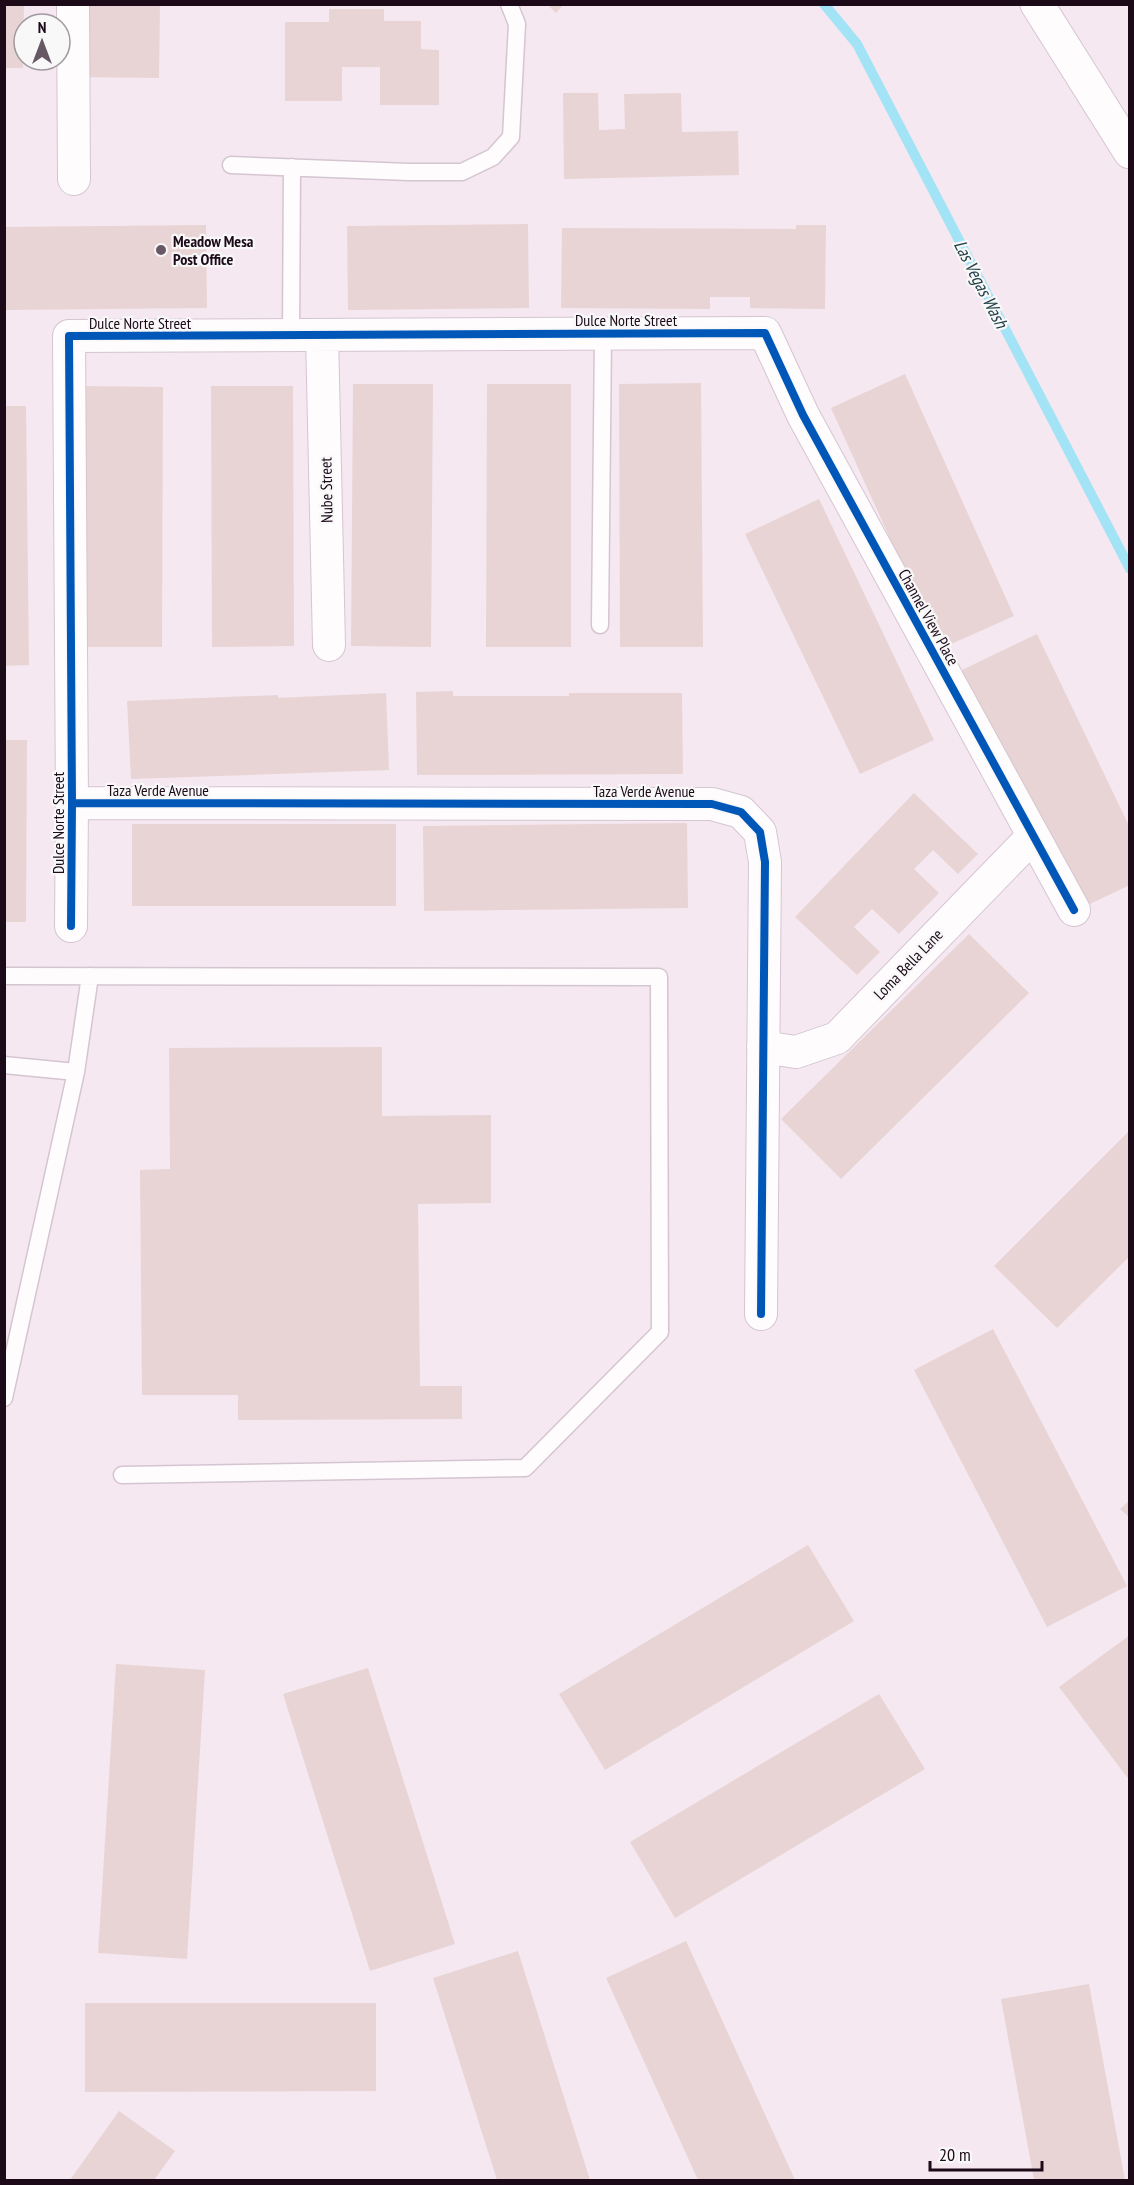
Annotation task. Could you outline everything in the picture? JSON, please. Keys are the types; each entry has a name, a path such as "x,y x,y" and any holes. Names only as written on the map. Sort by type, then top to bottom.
{"street":[{"path":"73,4 74,178"},
{"path":"1037,4 1130,152"},
{"name":"Dulce Norte Street","path":"71,926 69,336 765,333"},
{"name":"Channel View Place","path":"765,333 803,415 1074,910"},
{"name":"Nube Street","path":"322,335 329,645"},
{"name":"Taza Verde Avenue","path":"72,803 712,804 741,812 760,832 765,862 761,1314"},
{"name":"Loma Bella Lane","path":"763,1047 796,1052 837,1038 1033,836"}],"lane":[{"path":"231,165 462,172 493,157 511,137 517,24 509,4"},
{"path":"291,336 292,167"},
{"path":"600,625 603,334"},
{"path":"4,976 659,977 660,1332 525,1468 122,1475"},
{"path":"4,1398 76,1072 90,976"},
{"path":"4,1065 76,1072"}],"building":[{"path":"4,4 24,4 24,12 12,12 12,68 4,68"},
{"path":"77,4 160,4 159,78 76,77"},
{"path":"547,4 564,4 556,13"},
{"path":"329,9 384,9 384,21 421,21 421,49 439,50 439,105 380,105 380,67 342,67 342,101 285,101 285,22 329,22"},
{"path":"563,93 598,93 599,130 625,129 624,94 681,93 682,132 738,131 739,175 564,179"},
{"path":"528,224 529,308 348,310 347,226"},
{"path":"206,225 207,308 4,310 4,227"},
{"path":"796,225 826,225 825,309 750,308 750,297 710,297 710,309 561,308 562,228 796,229"},
{"path":"905,374 1014,616 940,649 831,408"},
{"path":"701,383 703,647 620,647 619,384"},
{"path":"353,384 433,384 431,647 351,646"},
{"path":"487,384 571,384 571,647 486,647"},
{"path":"80,386 163,387 162,647 79,647"},
{"path":"211,386 293,386 294,646 212,647"},
{"path":"4,406 26,406 29,665 4,666"},
{"path":"819,499 934,740 860,774 745,534"},
{"path":"1037,634 1130,828 1130,885 1077,910 962,670"},
{"path":"453,691 453,696 682,693 683,774 417,775 416,692"},
{"path":"386,693 389,770 131,779 127,701"},
{"path":"4,740 27,740 26,922 4,922"},
{"path":"914,793 978,854 958,874 933,850 914,869 939,893 899,934 872,909 854,927 880,952 857,975 795,917"},
{"path":"687,823 688,908 424,911 423,826"},
{"path":"132,824 396,824 396,906 132,906"},
{"path":"969,934 1029,993 841,1179 781,1119"},
{"path":"382,1047 382,1116 491,1115 491,1203 418,1204 420,1386 462,1386 462,1419 238,1420 238,1395 142,1395 140,1170 170,1169 169,1048"},
{"path":"1130,1130 1130,1256 1057,1328 994,1266"},
{"path":"993,1329 1127,1586 1047,1627 914,1370"},
{"path":"1130,1500 1130,1518 1120,1509"},
{"path":"808,1545 854,1621 605,1770 559,1694"},
{"path":"1130,1635 1130,1781 1059,1687"},
{"path":"116,1664 205,1670 187,1959 98,1953"},
{"path":"368,1668 455,1944 370,1971 283,1694"},
{"path":"879,1694 925,1769 675,1918 630,1842"},
{"path":"686,1941 795,2180 698,2180 606,1978"},
{"path":"518,1951 590,2180 497,2180 433,1978"},
{"path":"1089,1984 1125,2180 1034,2180 1001,1999"},
{"path":"85,2003 376,2003 376,2091 85,2092"},
{"path":"119,2111 175,2151 154,2180 70,2180"}],"waterway":[{"name":"Las Vegas Wash","path":"824,4 857,44 1130,569"}],"cycle path":[{"path":"71,926 69,336 765,333 803,415 1074,910"},
{"path":"72,803 712,804 741,812 760,832 765,862 761,1314"}],"place":[{"name":"Meadow Mesa Post Office","path":"161,250"}]}
